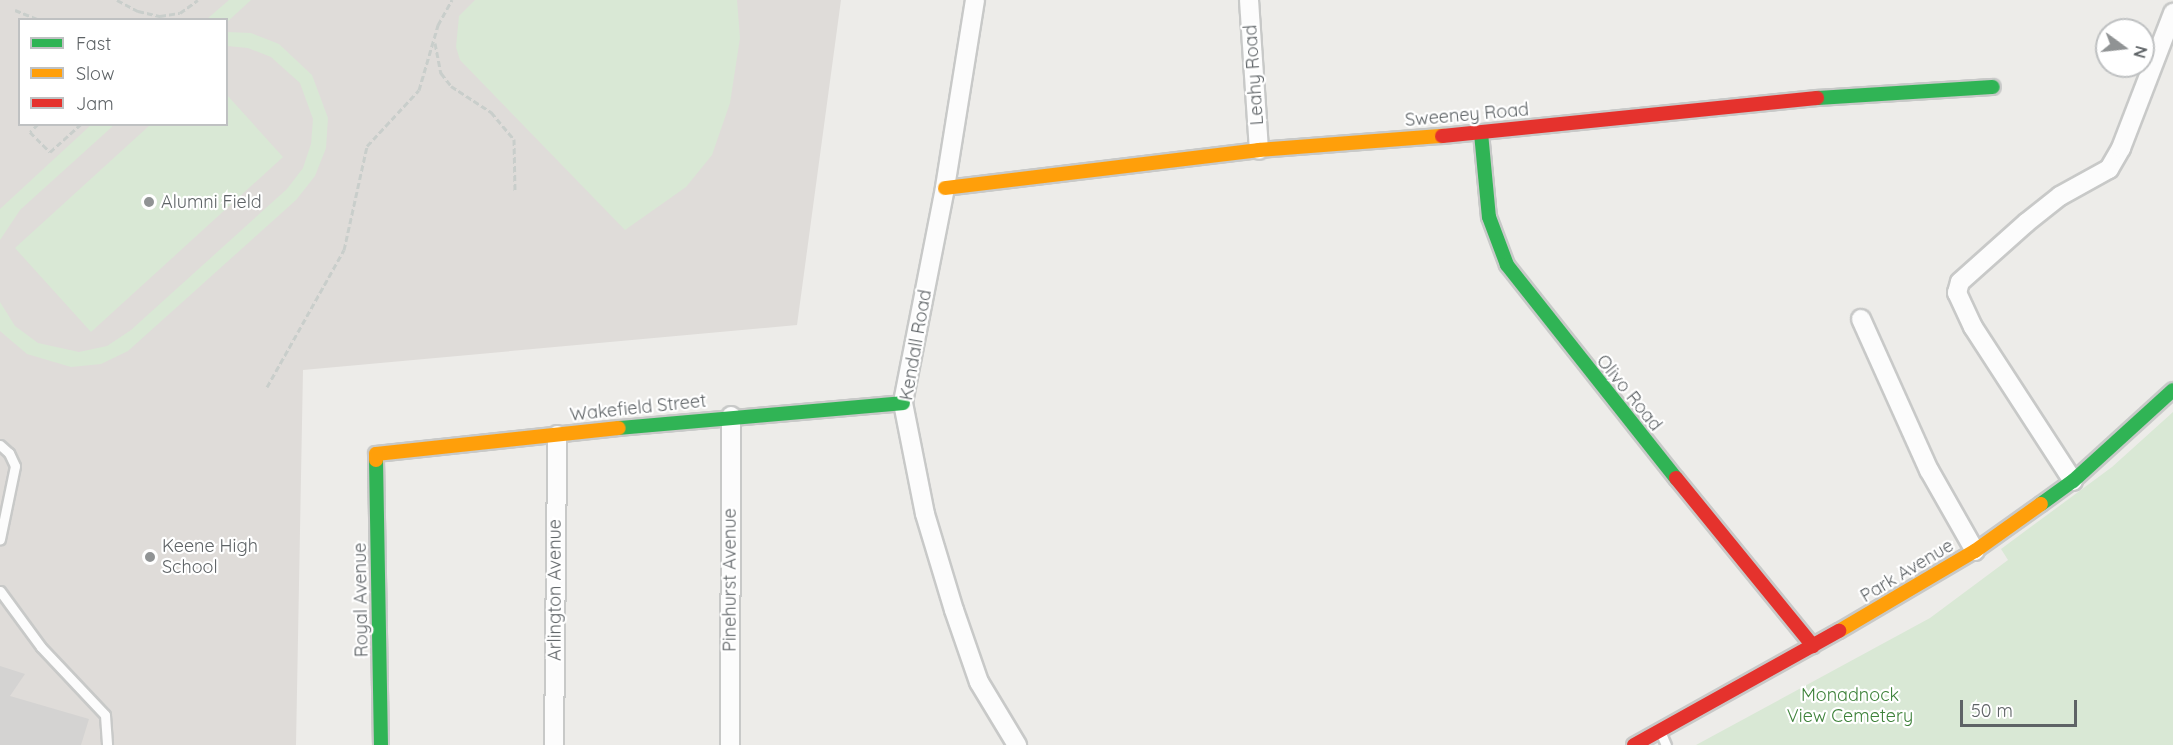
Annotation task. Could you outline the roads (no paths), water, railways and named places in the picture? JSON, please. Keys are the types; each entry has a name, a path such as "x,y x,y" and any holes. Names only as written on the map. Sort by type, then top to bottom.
{"street":[{"name":"Kendall Road","path":"975,0 945,188 903,403 925,514 954,610 979,682 1017,745"},
{"name":"Leahy Road","path":"1249,0 1260,150"},
{"path":"2073,481 1973,327 1957,293 1960,282 2026,223 2060,196 2109,169 2121,148 2173,13"},
{"name":"Sweeney Road","path":"945,188 1260,150 1480,133 1884,91 1993,87"},
{"name":"Olivo Road","path":"1480,133 1489,217 1508,265 1621,412 1813,646"},
{"path":"1861,319 1913,439 1975,551"},
{"name":"Park Avenue","path":"1634,745 1813,646 1975,551 2073,481 2173,390"},
{"name":"Wakefield Street","path":"376,454 731,416 903,403"},
{"name":"Pinehurst Avenue","path":"730,745 731,416"},
{"name":"Arlington Avenue","path":"554,745 556,435"},
{"name":"Royal Avenue","path":"376,454 381,745"}],"lane":[{"path":"0,445 9,453 15,466 0,539"},
{"path":"0,591 41,647 105,715 107,745"},
{"path":"1660,730 1666,745"}],"place":[{"name":"Alumni Field","path":"149,202"},
{"name":"Keene High School","path":"150,557"}],"park label":[{"name":"Monadnock View Cemetery","path":"1850,706"}]}
